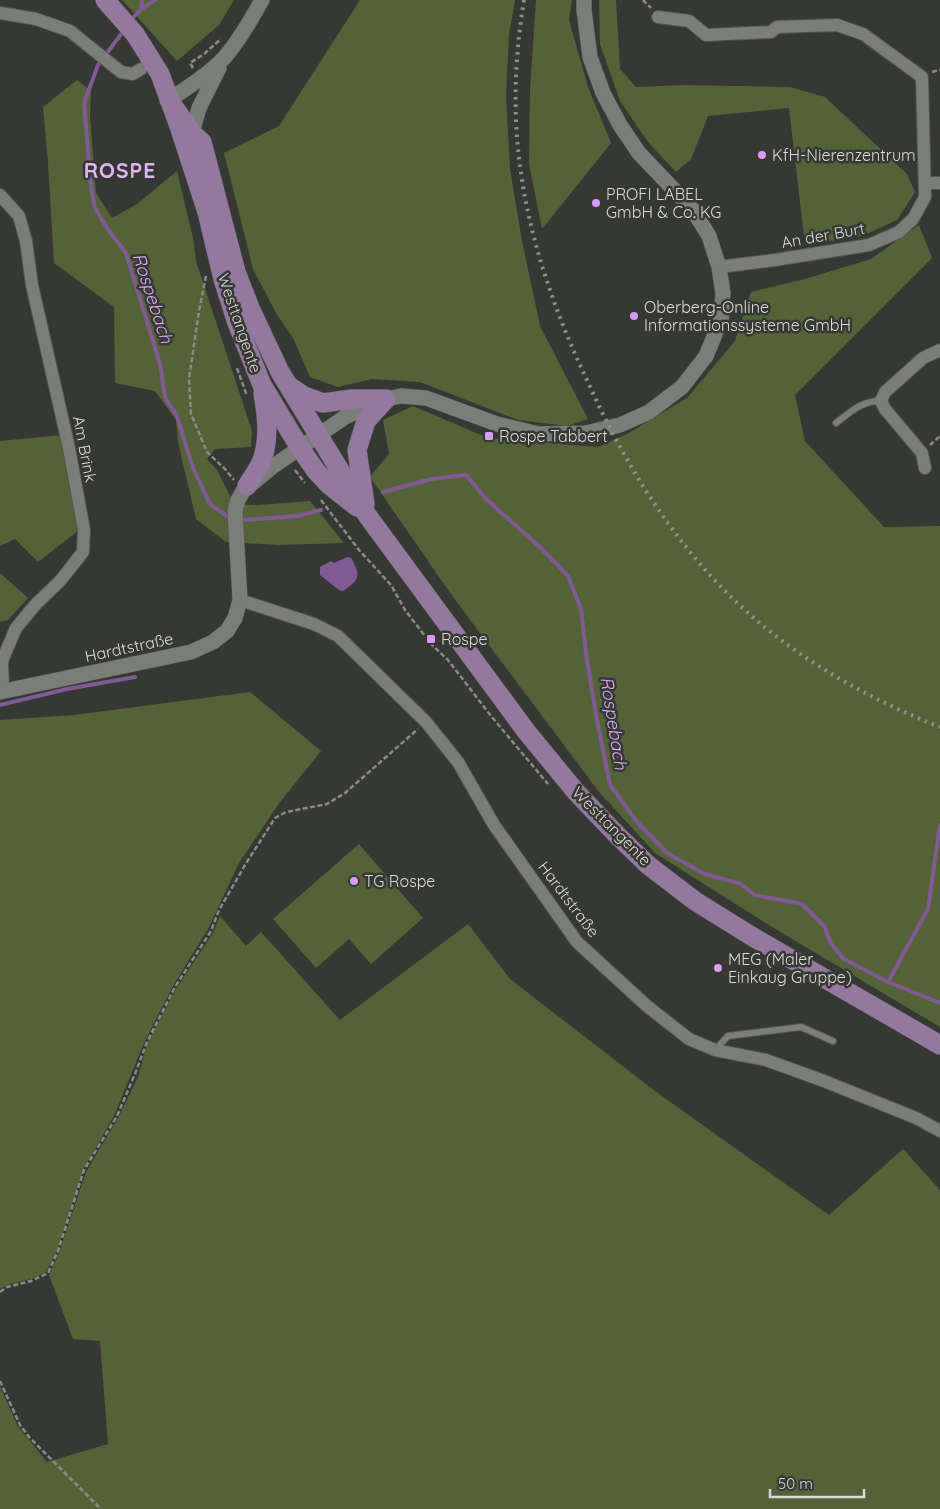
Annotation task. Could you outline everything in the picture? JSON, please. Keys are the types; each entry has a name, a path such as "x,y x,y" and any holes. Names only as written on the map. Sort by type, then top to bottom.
{"main road":[{"name":"Westtangente","path":"105,0 135,34 160,74 184,141 206,212 223,279 237,323 262,385 316,471 329,485 367,515"},
{"name":"Westtangente","path":"169,100 192,133 202,142 236,272 250,308 287,384 367,515 526,731 576,792 618,836 648,864 695,901 940,1045"},
{"path":"287,384 304,396 323,402 352,399 386,399"},
{"path":"245,488 260,463 267,439 267,417 262,385"},
{"path":"367,515 356,450 366,421 386,399"}],"street":[{"path":"192,133 199,108 224,58 246,29 262,0"},
{"path":"245,488 345,417 386,399 401,396 426,398 497,424 539,434 586,433 620,425 649,412 682,387 706,356 721,320 723,293 719,267 710,236 694,210 639,153 620,125 603,93 590,57 584,0"},
{"path":"0,13 36,19 70,32 121,72 133,74 141,69"},
{"name":"An der Burt","path":"658,17 689,21 706,35 771,32 777,27 837,25 863,34 922,77 925,197 913,219 899,232 869,245 719,267"},
{"path":"169,100 200,79 224,58"},
{"path":"925,183 940,183"},
{"name":"Am Brink","path":"0,195 19,216 26,241 32,285 69,448 84,530 83,552 60,581 36,604 16,628 2,660 2,692"},
{"path":"925,468 922,453 884,409 881,400 885,392 923,358 940,350"},
{"name":"Hardtstraße","path":"2,692 191,652 213,642 227,631 235,618 240,600 235,511 238,500 245,488"},
{"name":"Hardtstraße","path":"240,600 314,624 338,636 426,722 458,762 494,825 576,942 647,1006 689,1039 716,1050 766,1060 824,1081 916,1118 940,1131"}],"lane":[{"path":"836,423 860,406 870,401 881,400"},
{"path":"716,1050 728,1036 802,1027 834,1041"}],"path":[{"path":"206,275 189,379 191,414 207,452 245,488"},
{"path":"0,1292 7,1287 31,1281 48,1273 58,1251 84,1170 117,1116 147,1042 175,987 211,931 232,887 274,818 286,812 327,804 345,793 426,722"},
{"path":"0,1381 20,1425 29,1437 101,1509"}],"green space":[{"path":"122,0 234,0 219,25 177,61"},
{"path":"360,0 515,0 509,35 506,95 510,169 522,241 540,326 588,419 567,426 518,420 420,382 372,379 338,387 310,377 294,340 276,313 253,269 224,153 279,126"},
{"path":"536,0 572,0 569,20 588,87 611,143 542,229 529,164 530,90"},
{"path":"599,0 616,0 620,69 636,87 682,85 790,87 825,97 907,174 915,192 897,220 862,236 805,245 789,108 708,116 691,159 676,172 648,142 620,101 600,44"},
{"path":"77,80 91,91 90,116 96,193 112,218 137,204 177,171 193,238 196,261 252,431 251,447 215,449 207,459 217,470 234,504 258,505 310,501 344,543 280,545 226,542 196,519 178,442 176,420 155,391 115,383 114,307 54,263 43,107"},
{"path":"919,225 932,258 795,395 805,441 884,527 940,526 940,1027 772,927 655,853 599,792 453,597 370,477 389,454 383,420 413,406 488,438 598,447 627,434 687,398 735,341 751,292 805,279 871,259"},
{"path":"62,435 79,530 38,562 15,539 0,546 0,441"},
{"path":"0,573 28,598 8,620 0,622"},
{"path":"250,692 321,751 280,802 239,863 208,929 173,986 144,1043 114,1116 84,1168 57,1251 46,1272 0,1289 0,720 74,715"},
{"name":"TG Rospe","path":"359,844 423,918 371,964 349,939 316,968 273,919"},
{"path":"220,916 246,946 261,932 340,1020 468,924 510,979 655,1091 829,1215 903,1149 940,1190 940,1509 0,1509 0,1386 17,1425 47,1462 108,1444 100,1341 73,1339 49,1275 59,1253 86,1172 118,1118 138,1077 147,1044 176,989 213,933"}],"shaded area":[{"path":"347,557 351,558 354,564 357,577 353,584 343,591 320,575 320,567 331,561 334,563"}],"waterway":[{"name":"Rospebach","path":"130,21 141,9 142,0"},
{"path":"141,9 155,0"},
{"name":"Rospebach","path":"125,29 98,65 84,103 91,187 95,208 109,231 126,253 160,364 165,397 177,416 193,468 210,504 227,516 233,517"},
{"name":"Rospebach","path":"383,492 431,479 466,475 486,499 541,548 568,576 581,609 596,715 610,785 638,823 667,853 705,874 741,884 755,895 802,904 825,927 831,944 844,959 888,982 940,1003"},
{"name":"Rospebach","path":"239,519 297,516 321,510"},
{"path":"0,705 67,689 135,677"},
{"path":"888,982 928,909 940,825"}],"railway":[{"path":"524,0 516,74 516,130 527,208 542,266 562,323 617,442 654,503 675,532 721,587 747,612 791,647 838,678 888,704 940,727"}],"place":[{"name":"KfH-Nierenzentrum","path":"762,155"},
{"name":"PROFI LABEL GmbH & Co. KG","path":"596,203"},
{"name":"Oberberg-Online Informationssysteme GmbH","path":"634,316"},
{"name":"Rospe Tabbert","path":"489,436"},
{"name":"Rospe","path":"431,639"},
{"name":"TG Rospe","path":"354,881"},
{"name":"MEG (Maler Einkaug Gruppe)","path":"718,968"}],"district":[{"name":"ROSPE","path":"120,170"}]}
